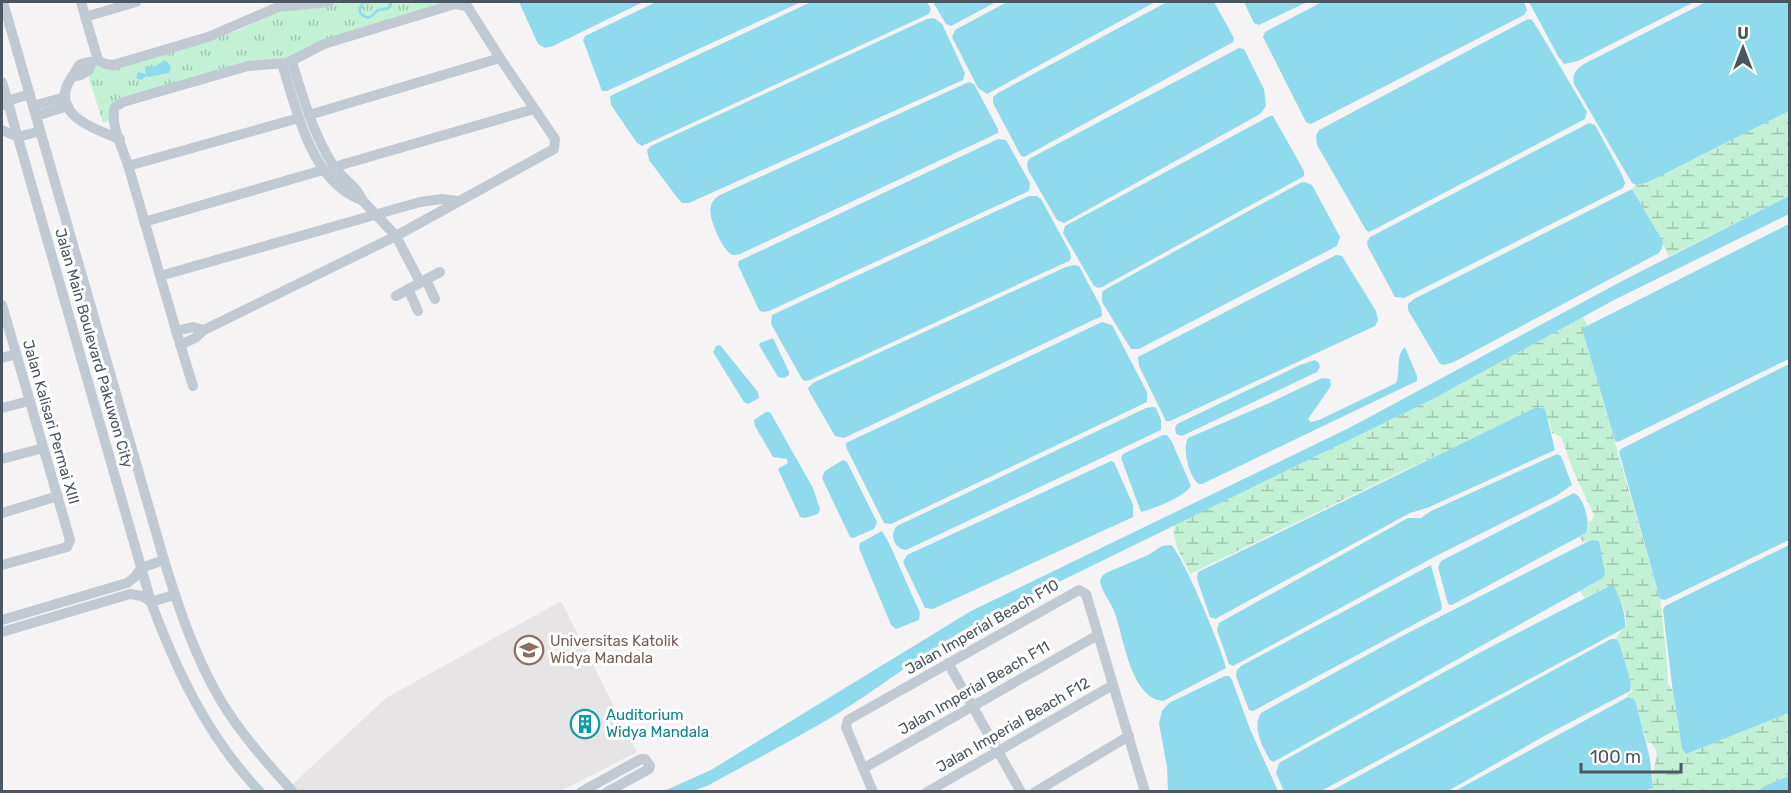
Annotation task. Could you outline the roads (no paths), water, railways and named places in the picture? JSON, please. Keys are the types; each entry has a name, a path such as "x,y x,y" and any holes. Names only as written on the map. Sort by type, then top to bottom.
{"street":[{"name":"Jalan Main Boulevard Pakuwon City","path":"3,2 174,594 204,670 222,703 249,741 293,792"},
{"path":"81,2 94,61"},
{"path":"85,17 136,2"},
{"path":"120,139 80,121 73,115 66,102 67,86 78,65 82,62 94,61 113,65 208,37 233,28 264,6 329,2"},
{"path":"180,345 195,338 204,330 396,236 554,149 555,138 500,58 470,8 459,3 324,44 287,63 248,66 123,102 115,107 114,120 180,345 193,386"},
{"path":"128,166 500,58"},
{"path":"287,63 304,116 310,147 329,168 344,190 362,200 396,236 435,298"},
{"name":"Jalan Main Boulevard Pakuwon City","path":"2,82 4,104 18,137 151,602 182,680 225,748 260,792"},
{"path":"4,104 30,94"},
{"path":"35,111 66,102"},
{"path":"144,222 534,109"},
{"path":"2,130 18,137 40,131"},
{"path":"160,276 429,200 457,201"},
{"path":"396,296 440,272"},
{"path":"408,289 418,311"},
{"name":"Jalan Kalisari Permai XIII","path":"2,309 69,536 67,547 2,565"},
{"path":"176,331 193,327 204,330"},
{"path":"2,358 16,354"},
{"path":"2,408 29,400"},
{"path":"2,459 43,448"},
{"path":"2,513 58,496"},
{"path":"2,632 128,589 141,568 164,560"},
{"path":"2,620 128,589 151,602 174,594"},
{"name":"Jalan Imperial Beach F10","path":"864,768 847,729 846,724 851,718 1079,590 1086,594 1145,792"},
{"name":"Jalan Imperial Beach F11","path":"864,768 1098,635"},
{"path":"948,663 1022,792"},
{"name":"Jalan Imperial Beach F12","path":"927,792 1113,685"},
{"path":"1035,792 1129,736"},
{"path":"581,792 643,759 650,766 649,770 607,792"},
{"path":"864,768 873,792"}],"water":[{"path":"362,2 379,2 363,4 361,11 366,16 370,16 377,9 388,7 389,2 392,2 392,6 367,19 359,13"},
{"path":"519,2 643,2 545,48 538,44"},
{"path":"656,2 801,2 607,91 602,91 583,40 585,36"},
{"path":"811,2 927,2 931,9 929,14 642,146 637,143 611,105 610,96"},
{"path":"933,2 996,2 951,26 946,24"},
{"path":"1007,2 1155,2 987,94 978,88 952,37 955,30"},
{"path":"1167,2 1214,2 1234,38 1233,42 1024,157 1021,156 993,103 993,97"},
{"path":"1244,2 1307,2 1259,25 1254,23"},
{"path":"1322,2 1524,2 1527,10 1524,15 1311,124 1306,122 1263,37 1265,32"},
{"path":"1529,2 1694,2 1578,61 1564,64"},
{"path":"1706,2 1789,2 1789,111 1646,183 1636,185 1632,183 1574,84 1574,74 1584,64"},
{"path":"934,18 942,24 965,73 963,80 689,203 682,203 679,200 649,160 647,150 651,146 927,19"},
{"path":"1528,19 1532,20 1538,29 1587,112 1585,119 1377,228 1369,232 1366,230 1317,145 1316,136 1319,130"},
{"path":"1239,48 1244,49 1264,89 1266,106 1260,114 1064,223 1057,220 1028,170 1029,159"},
{"path":"165,60 171,66 169,73 146,76 141,80 136,78 138,72 146,74 146,66 154,67"},
{"path":"969,82 974,84 998,133 740,254 732,255 727,251 716,232 711,217 710,211 714,199"},
{"path":"1273,116 1304,171 1304,176 1102,287 1094,286 1063,233 1065,226"},
{"path":"1589,123 1595,125 1622,175 1625,183 1623,188 1404,298 1395,297 1368,247 1367,242 1370,237"},
{"path":"998,139 1006,140 1030,183 1029,191 769,311 759,310 738,265 739,261"},
{"path":"1305,182 1312,185 1340,237 1337,246 1139,349 1131,349 1102,302 1102,292"},
{"path":"1632,189 1663,242 1659,253 1454,362 1440,364 1408,310 1408,304"},
{"path":"1029,196 1037,196 1041,199 1070,252 1069,261 810,380 802,379 771,324 772,315"},
{"path":"1789,196 1789,214 1614,300 1433,399 1001,610 941,644 827,720 709,785 693,791 664,791 711,770 971,611 1349,428 1624,280"},
{"path":"1789,224 1789,359 1618,442 1615,441 1583,328"},
{"path":"1336,255 1342,256 1376,311 1378,320 1375,326 1166,421 1139,366 1138,357"},
{"path":"1074,265 1079,266 1101,307 1102,316 844,438 835,436 810,393 808,388 813,383"},
{"path":"1102,322 1112,325 1147,392 1147,402 891,524 884,523 846,443"},
{"path":"773,338 789,372 789,375 784,378 778,377 759,345"},
{"path":"720,345 758,392 759,398 748,404 744,402 713,352 716,346"},
{"path":"1405,347 1417,381 1202,484 1195,480 1186,456 1188,438 1322,378 1330,379 1331,386 1308,419 1311,422 1319,420 1396,383 1400,354"},
{"path":"1315,360 1320,367 1317,372 1182,436 1176,434 1177,424"},
{"path":"1789,364 1789,540 1665,600 1660,599 1619,452"},
{"path":"1537,407 1545,409 1555,450 1427,508 1410,513 1215,619 1210,617 1197,579 1198,572"},
{"path":"1146,408 1156,408 1161,420 1161,430 906,550 898,547 894,541 893,533 897,526"},
{"path":"770,412 813,488 820,509 818,514 805,518 800,517 778,469 788,463 787,459 773,457 755,426 754,420"},
{"path":"1167,435 1172,442 1191,486 1175,498 1141,512 1121,458 1123,454"},
{"path":"1557,454 1561,456 1572,485 1556,496 1438,555 1233,666 1229,664 1217,630 1219,623 1408,518 1421,518 1431,511"},
{"path":"843,460 847,462 877,522 874,529 853,538 850,537 822,478 825,471"},
{"path":"1111,461 1114,462 1133,505 1133,517 933,609 925,608 903,562 907,555"},
{"path":"1574,493 1578,495 1586,511 1588,524 1586,533 1452,605 1448,604 1438,567 1441,561"},
{"path":"882,531 920,613 919,620 896,629 891,625 859,548 860,543"},
{"path":"1591,540 1599,541 1605,574 1603,578 1277,760 1273,762 1270,760 1261,743 1258,730 1258,718 1261,713 1402,636"},
{"path":"1171,545 1184,565 1201,603 1226,668 1163,701 1152,697 1136,678 1114,611 1100,581 1106,573 1148,555 1162,546"},
{"path":"1789,545 1789,713 1686,754 1682,749 1663,610 1665,606"},
{"path":"1431,565 1442,606 1441,610 1253,711 1249,710 1236,676 1241,666"},
{"path":"1609,586 1614,586 1625,617 1625,627 1621,630 1321,791 1284,791 1276,773 1279,763 1479,653"},
{"path":"1611,639 1619,642 1631,683 1630,691 1546,735 1448,791 1331,791"},
{"path":"1229,676 1232,680 1250,729 1278,791 1168,791 1167,767 1159,723 1162,711 1169,703"},
{"path":"1628,697 1634,699 1636,703 1650,759 1653,788 1638,792 1455,791"}],"waterway":[{"path":"1766,792 1790,782"}],"place":[{"name":"Universitas Katolik Widya Mandala","path":"529,650"},
{"name":"Auditorium Widya Mandala","path":"585,724"}]}
